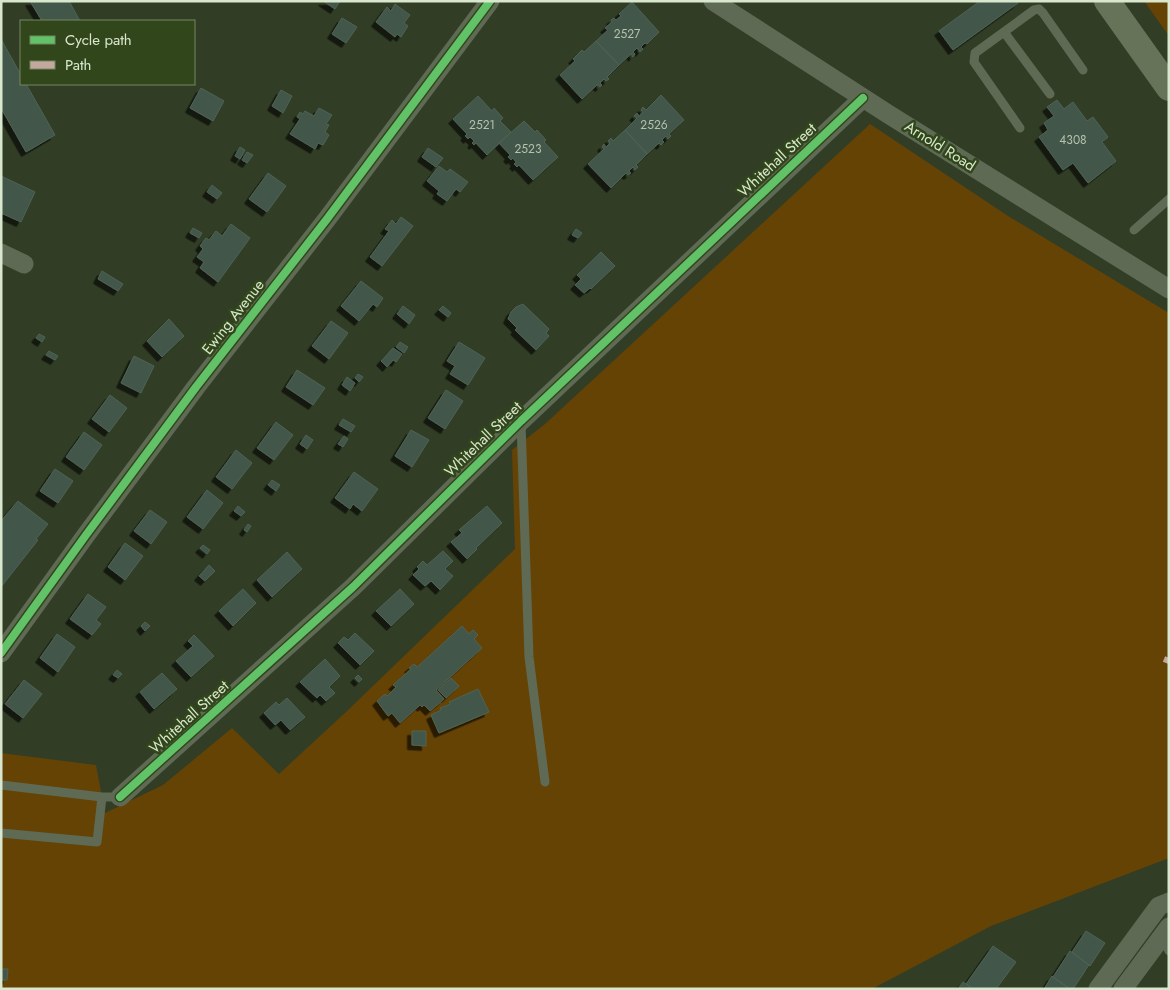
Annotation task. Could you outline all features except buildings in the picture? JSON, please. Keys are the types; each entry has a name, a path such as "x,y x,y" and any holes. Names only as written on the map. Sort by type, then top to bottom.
{"main road":[{"path":"1107,1 1169,88"}],"street":[{"name":"Ewing Avenue","path":"1,653 179,410 332,214 490,1"},
{"name":"Arnold Road","path":"714,1 863,98 1169,289"},
{"name":"Whitehall Street","path":"111,797 353,587 521,420 863,98"},
{"path":"1,253 24,264"},
{"path":"1098,989 1159,906 1169,902"},
{"path":"1123,989 1166,938"}],"lane":[{"path":"1020,128 974,62 975,53 1034,10 1039,9 1083,70"},
{"path":"1004,32 1050,94"},
{"path":"1134,230 1169,199"},
{"path":"521,420 529,657 545,782"},
{"path":"1,785 111,797 97,842 1,833"},
{"path":"1145,924 1166,938"}],"shaded area":[{"path":"1144,1 1169,1 1169,36"},
{"path":"870,124 1008,216 1169,313 1169,858 991,926 872,989 1,989 1,753 96,765 105,813 163,785 232,728 279,774 515,549 512,450 545,424"}],"marked path":[{"path":"1164,659 1169,661"}],"cycle path":[{"path":"1,653 196,387 327,219 490,1"},
{"path":"120,797 353,587 521,421 863,98"}]}
